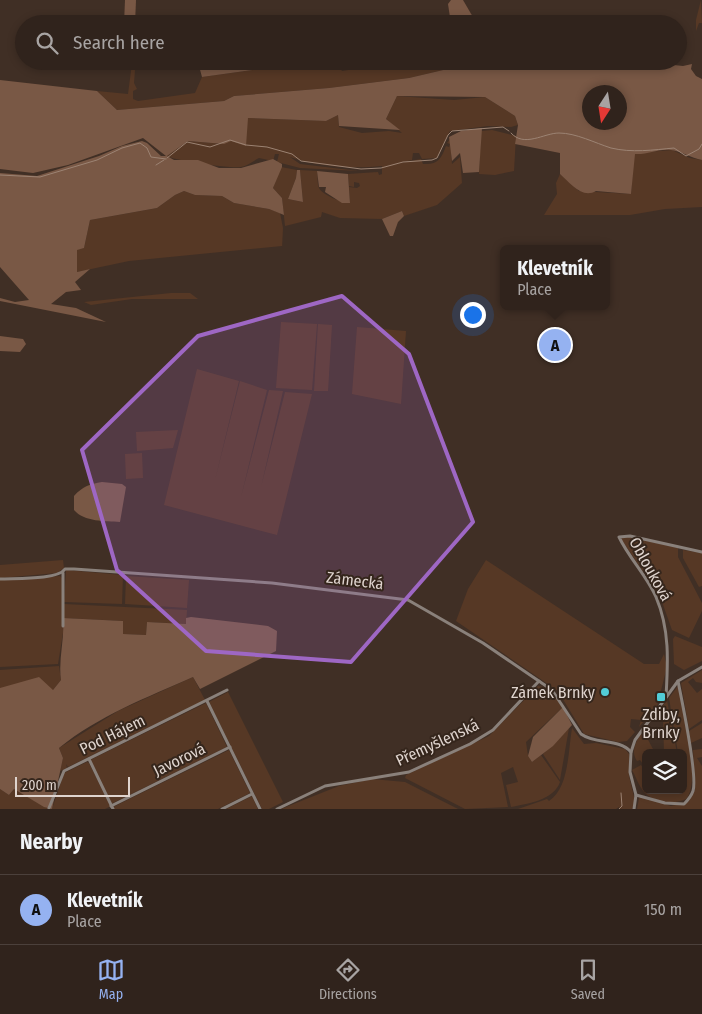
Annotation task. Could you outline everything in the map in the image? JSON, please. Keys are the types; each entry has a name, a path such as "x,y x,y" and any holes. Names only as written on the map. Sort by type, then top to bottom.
{"street":[{"name":"Oblouková","path":"666,697 669,670 666,628 656,597 619,537 624,535 637,537 702,552"},
{"name":"Zámecká","path":"63,573 66,569 146,574 272,584 408,600 483,643 539,681"},
{"path":"0,579 52,576 63,573 63,626"},
{"path":"634,809 636,795 630,772 631,752 635,740 678,681 702,667"},
{"path":"539,681 556,694 581,734 588,739 623,745 631,752"},
{"name":"Přemyšlenská","path":"277,809 325,786 409,772 470,744 493,730 539,681"},
{"path":"636,795 676,805 684,804 693,791 694,782 689,740 678,681"},
{"name":"Pod Hájem","path":"49,808 62,774 227,690"},
{"path":"207,701 260,809"},
{"path":"623,745 635,740"},
{"name":"Javorová","path":"112,807 230,747"},
{"path":"89,759 112,807"},
{"path":"222,809 252,794"}],"highlighted area":[{"path":"342,296 409,354 473,522 351,662 206,651 117,570 82,450 198,336"}],"shaded area":[{"path":"125,0 136,0 135,15 124,15"},
{"path":"451,0 463,0 472,15 450,15 448,4"},
{"path":"701,0 702,23 699,23 696,31 696,20"},
{"path":"692,64 691,69 696,76 702,79 702,160 671,150 635,154 631,194 596,191 586,193 576,189 560,174 560,153 515,144 518,125 515,116 485,97 397,96 386,119 400,130 339,126 338,115 326,121 248,118 246,146 231,141 224,144 188,141 167,156 174,160 198,160 219,168 241,168 273,159 282,164 273,188 282,198 284,215 269,209 234,203 222,196 195,195 184,191 157,208 90,220 84,248 77,250 77,272 90,269 75,282 81,290 66,292 51,304 76,308 106,322 0,301 0,298 15,302 29,300 0,267 0,173 37,176 99,156 122,146 142,141 147,143 161,156 166,156 143,138 68,165 33,173 0,169 0,80 97,91 117,110 224,101 234,96 329,88 409,78 443,70 687,70 687,65"},
{"path":"131,70 135,70 134,83 137,89 133,91 133,99 138,101 195,93 202,77 253,70 443,70 409,78 329,88 234,96 224,101 117,110 97,91 128,94"},
{"path":"200,70 253,70 202,77"},
{"path":"397,96 454,100 485,97 515,116 518,125 511,127 488,126 450,131 437,158 422,159 419,153 413,153 412,160 395,164 421,159 423,164 436,162 446,146 449,147 450,144 447,143 450,139 452,164 460,157 462,183 437,205 404,216 402,211 382,219 340,218 322,212 321,217 285,226 282,198 273,188 281,167 297,170 288,199 303,202 300,170 317,171 318,186 321,191 333,198 350,203 349,187 357,188 360,186 359,183 354,182 354,187 349,186 348,174 378,172 379,175 382,174 382,166 336,166 312,163 290,157 300,164 359,171 300,168 277,162 279,154 275,154 273,161 259,158 246,166 235,167 190,162 167,156 188,141 224,144 248,118 326,121 338,115 339,127 362,133 389,131 402,133 386,119"},
{"path":"482,128 479,172 463,173 460,153 452,161 449,137 461,131"},
{"path":"492,130 516,136 514,171 495,175 479,174 481,131"},
{"path":"672,150 690,158 702,160 702,207 665,209 630,215 544,215 557,194 556,183 560,174 579,191 631,194 634,153"},
{"path":"297,170 300,170 303,202 288,199"},
{"path":"317,171 348,174 350,203 342,203 325,192 326,187 319,187"},
{"path":"184,191 195,195 222,196 234,203 269,209 280,213 283,228 282,248 282,246 129,261 77,272 77,249 84,248 90,220 157,208"},
{"path":"402,211 404,216 398,222 393,236 390,236 382,219"},
{"path":"171,293 190,293 198,299 132,299 91,305 84,302"},
{"path":"281,322 317,324 312,390 276,388"},
{"path":"318,324 332,325 328,391 314,391"},
{"path":"357,327 406,331 401,404 352,394"},
{"path":"0,336 23,339 26,344 20,352 0,351"},
{"path":"197,369 239,381 215,480 240,381 267,390 241,497 269,390 283,391 261,487 285,392 312,394 277,535 164,505"},
{"path":"178,430 173,448 137,451 136,432"},
{"path":"142,453 143,478 126,479 125,454"},
{"path":"102,482 122,484 126,487 120,522 89,519 74,510 74,496 80,490"},
{"path":"625,536 678,548 678,557 702,603 702,611 689,638 672,630 661,599 664,597 662,594 660,596 621,539"},
{"path":"683,550 702,553 702,586 699,587 683,558"},
{"path":"63,560 64,568 57,573 0,578 0,565"},
{"path":"486,560 644,664 659,664 664,654 667,667 657,706 639,727 641,720 631,719 630,727 635,732 627,741 618,742 584,734 558,691 456,621 468,589"},
{"path":"66,570 123,575 122,604 64,602"},
{"path":"60,576 63,579 63,633 58,664 0,667 0,580"},
{"path":"126,576 189,580 187,608 125,604"},
{"path":"64,604 187,610 186,624 147,622 146,635 123,634 123,621 63,618"},
{"path":"63,618 123,621 123,634 146,635 147,622 186,624 186,618 268,626 277,631 276,651 200,689 193,677 124,708 74,737 59,748 63,758 52,809 44,807 14,789 9,795 0,789 0,688 39,677 53,690 61,680 60,664"},
{"path":"675,636 702,647 702,661 684,670 674,664 673,639"},
{"path":"59,666 61,680 53,690 0,688 0,670"},
{"path":"702,670 702,683 696,682 693,678 688,682 697,693 702,689 702,720 689,729 681,683"},
{"path":"193,677 205,700 68,767 66,764 67,768 60,771 63,758 59,748 118,711"},
{"path":"538,686 549,691 563,707 526,742 528,756 532,762 541,755 560,782 552,793 539,800 511,807 506,785 518,782 513,767 501,773 508,807 465,809 405,778 406,775 489,736"},
{"path":"678,686 692,762 690,790 686,799 676,802 664,802 647,794 687,794 687,749 677,749 669,698"},
{"path":"228,692 283,802 269,809 262,809 209,702"},
{"path":"667,700 676,749 664,749 663,716 659,711"},
{"path":"206,703 227,747 111,804 90,760"},
{"path":"563,707 572,725 553,746 532,762 528,756 533,737"},
{"path":"702,723 702,738 691,743 689,731"},
{"path":"569,728 560,780 543,754"},
{"path":"572,728 584,744 596,743 625,749 629,754 629,776 635,801 632,809 620,809 619,807 616,809 518,809 547,799 549,801 556,795 564,779"},
{"path":"643,730 653,749 642,749 642,763 640,760 637,761 634,753 635,745"},
{"path":"702,749 702,757 697,758 702,766 702,809 637,809 639,798 642,797 671,806 688,802 695,790 693,750"},
{"path":"229,750 250,793 218,809 114,809 113,807"},
{"path":"87,762 111,806 105,809 52,809 64,773"},
{"path":"641,765 642,767 642,789 632,770"},
{"path":"372,779 405,782 458,809 281,809 339,786"},
{"path":"0,789 9,795 14,789 49,809 0,809"},
{"path":"252,796 258,809 226,809"}],"waterway":[{"path":"167,158 187,142 210,147 230,140 292,154 301,161 361,169 381,168 403,162 437,158 448,135 452,131 503,127 509,131"},
{"path":"511,133 516,137 528,140 565,133 619,150 642,151 674,148 686,156 699,149 702,144"},
{"path":"0,175 40,177 97,160 122,148 140,143 147,148 151,157 166,159"},
{"path":"156,165 164,160"},
{"path":"619,809 622,806 621,793"}],"place":[{"name":"Klevetník","path":"555,345"},
{"name":"Zámek Brnky","path":"605,692"},
{"name":"Zdiby, Brnky","path":"661,697"}]}
